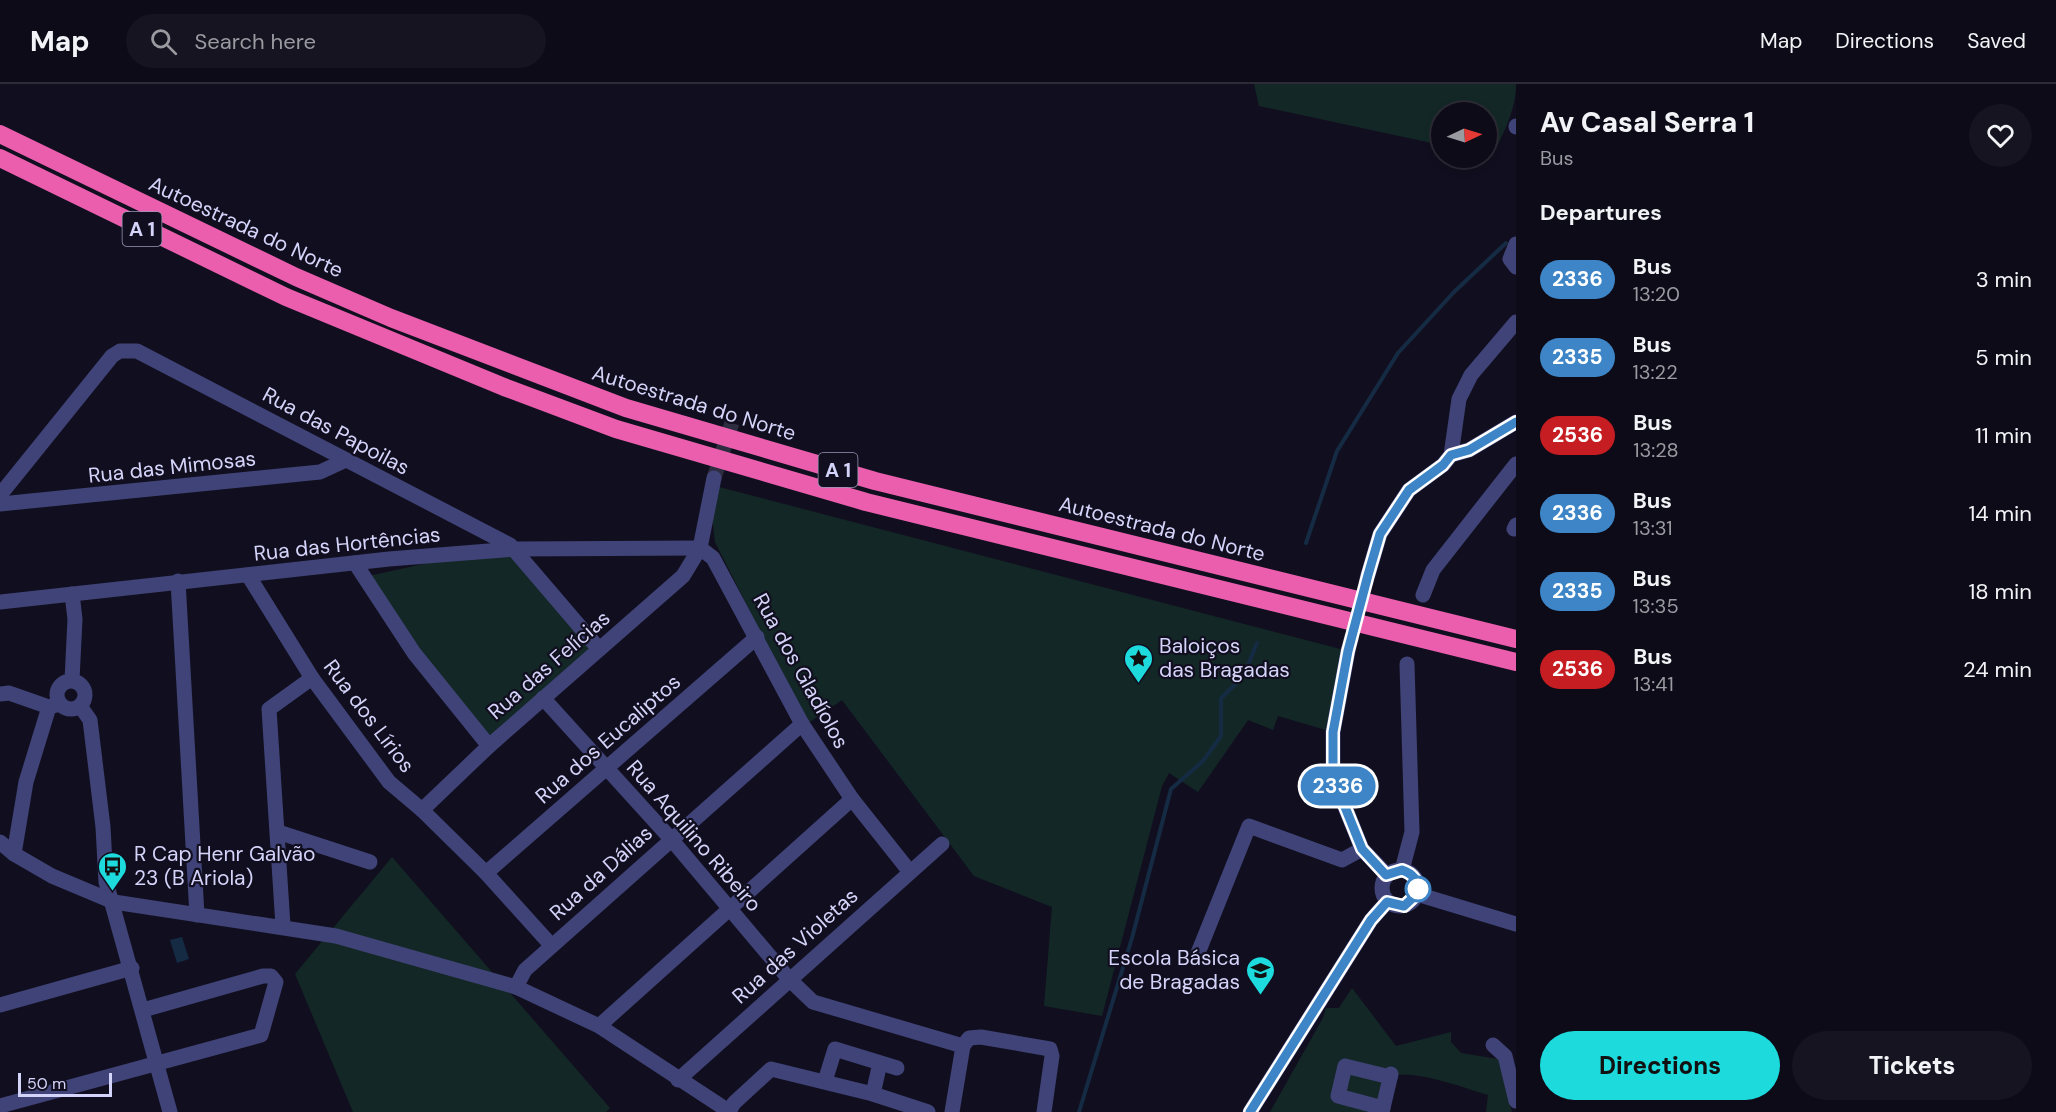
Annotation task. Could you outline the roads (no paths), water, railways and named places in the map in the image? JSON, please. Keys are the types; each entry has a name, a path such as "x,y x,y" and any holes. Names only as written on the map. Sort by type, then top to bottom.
{"highway":[{"name":"Autoestrada do Norte","path":"0,134 296,277 391,318 626,408 875,481 1516,639"},
{"name":"A 1","path":"0,158 286,297 494,383 616,429 866,502 1516,662"}],"street":[{"path":"1515,245 1510,259 1516,267"},
{"path":"1368,575 1380,534 1409,490 1443,465 1451,455 1459,399 1467,383 1516,322"},
{"name":"Rua das Papoilas","path":"0,495 112,356 120,351 137,351 515,549"},
{"path":"1451,455 1469,450 1516,422"},
{"name":"Rua das Mimosas","path":"0,504 321,472 345,460"},
{"path":"1423,595 1433,570 1516,464"},
{"name":"Rua das Felícias","path":"422,810 489,746 683,576 700,548 714,478"},
{"name":"Rua das Hortências","path":"0,602 178,581 515,549 700,548"},
{"name":"Rua dos Gladíolos","path":"700,548 713,558 802,724 852,799 910,872"},
{"path":"515,549 598,650"},
{"path":"355,563 414,653 489,746"},
{"name":"Rua dos Lírios","path":"248,575 312,678 389,782 422,810 486,873 551,945"},
{"path":"178,581 197,915"},
{"path":"72,594 75,619 72,680"},
{"name":"Rua dos Eucaliptos","path":"486,873 757,637"},
{"path":"1348,651 1333,732 1333,768 1343,802 1362,849 1386,875"},
{"path":"1402,870 1412,832 1407,664"},
{"path":"283,926 269,709 312,678"},
{"path":"14,854 26,782 60,686 72,680"},
{"path":"0,694 9,693 72,709 80,706 85,698 84,688 72,680"},
{"name":"Rua Aquilino Ribeiro","path":"543,698 671,839 789,979 813,1002 963,1046"},
{"path":"80,706 90,720 103,827 106,882 114,902 170,1112"},
{"name":"Rua da Dálias","path":"516,987 525,970 551,945 802,724"},
{"path":"599,1026 852,799"},
{"path":"1198,953 1249,826 1342,860 1362,849"},
{"path":"278,832 370,862"},
{"path":"0,842 14,854 52,876 114,902 283,926 336,936 516,987 599,1026 729,1112 734,1103 771,1069 873,1094 928,1112"},
{"name":"Rua das Violetas","path":"678,1080 942,844"},
{"path":"1386,875 1402,870"},
{"path":"1402,870 1415,879 1417,894"},
{"path":"1386,875 1381,892 1387,902 1404,906 1417,894"},
{"path":"1417,894 1516,924"},
{"path":"1250,1112 1371,920 1387,902"},
{"path":"0,1005 132,968"},
{"path":"0,1106 261,1035 276,982 271,976 263,975 143,1010"},
{"path":"952,1112 963,1046 969,1038 981,1037 1050,1049 1052,1056 1044,1112"},
{"path":"1493,1045 1505,1056 1516,1101"},
{"path":"825,1081 835,1049 897,1068"},
{"path":"873,1094 880,1063"},
{"path":"1345,1066 1391,1076 1383,1110 1338,1096 1345,1066"}],"water":[{"path":"182,937 189,959 177,963 170,940"}],"waterway":[{"path":"1306,543 1337,451 1398,353 1454,292 1506,243"},
{"path":"1079,1112 1132,938 1171,789 1203,761 1221,736 1221,698 1243,677 1257,643"}],"tunnel":[{"path":"714,478 732,423"},
{"path":"1348,651 1368,575"}],"place":[{"name":"Baloiços das Bragadas","path":"1138,684"},
{"name":"R Cap Henr Galvão 23 (B Ariola)","path":"113,892"},
{"name":"Escola Básica de Bragadas","path":"1261,996"}]}
